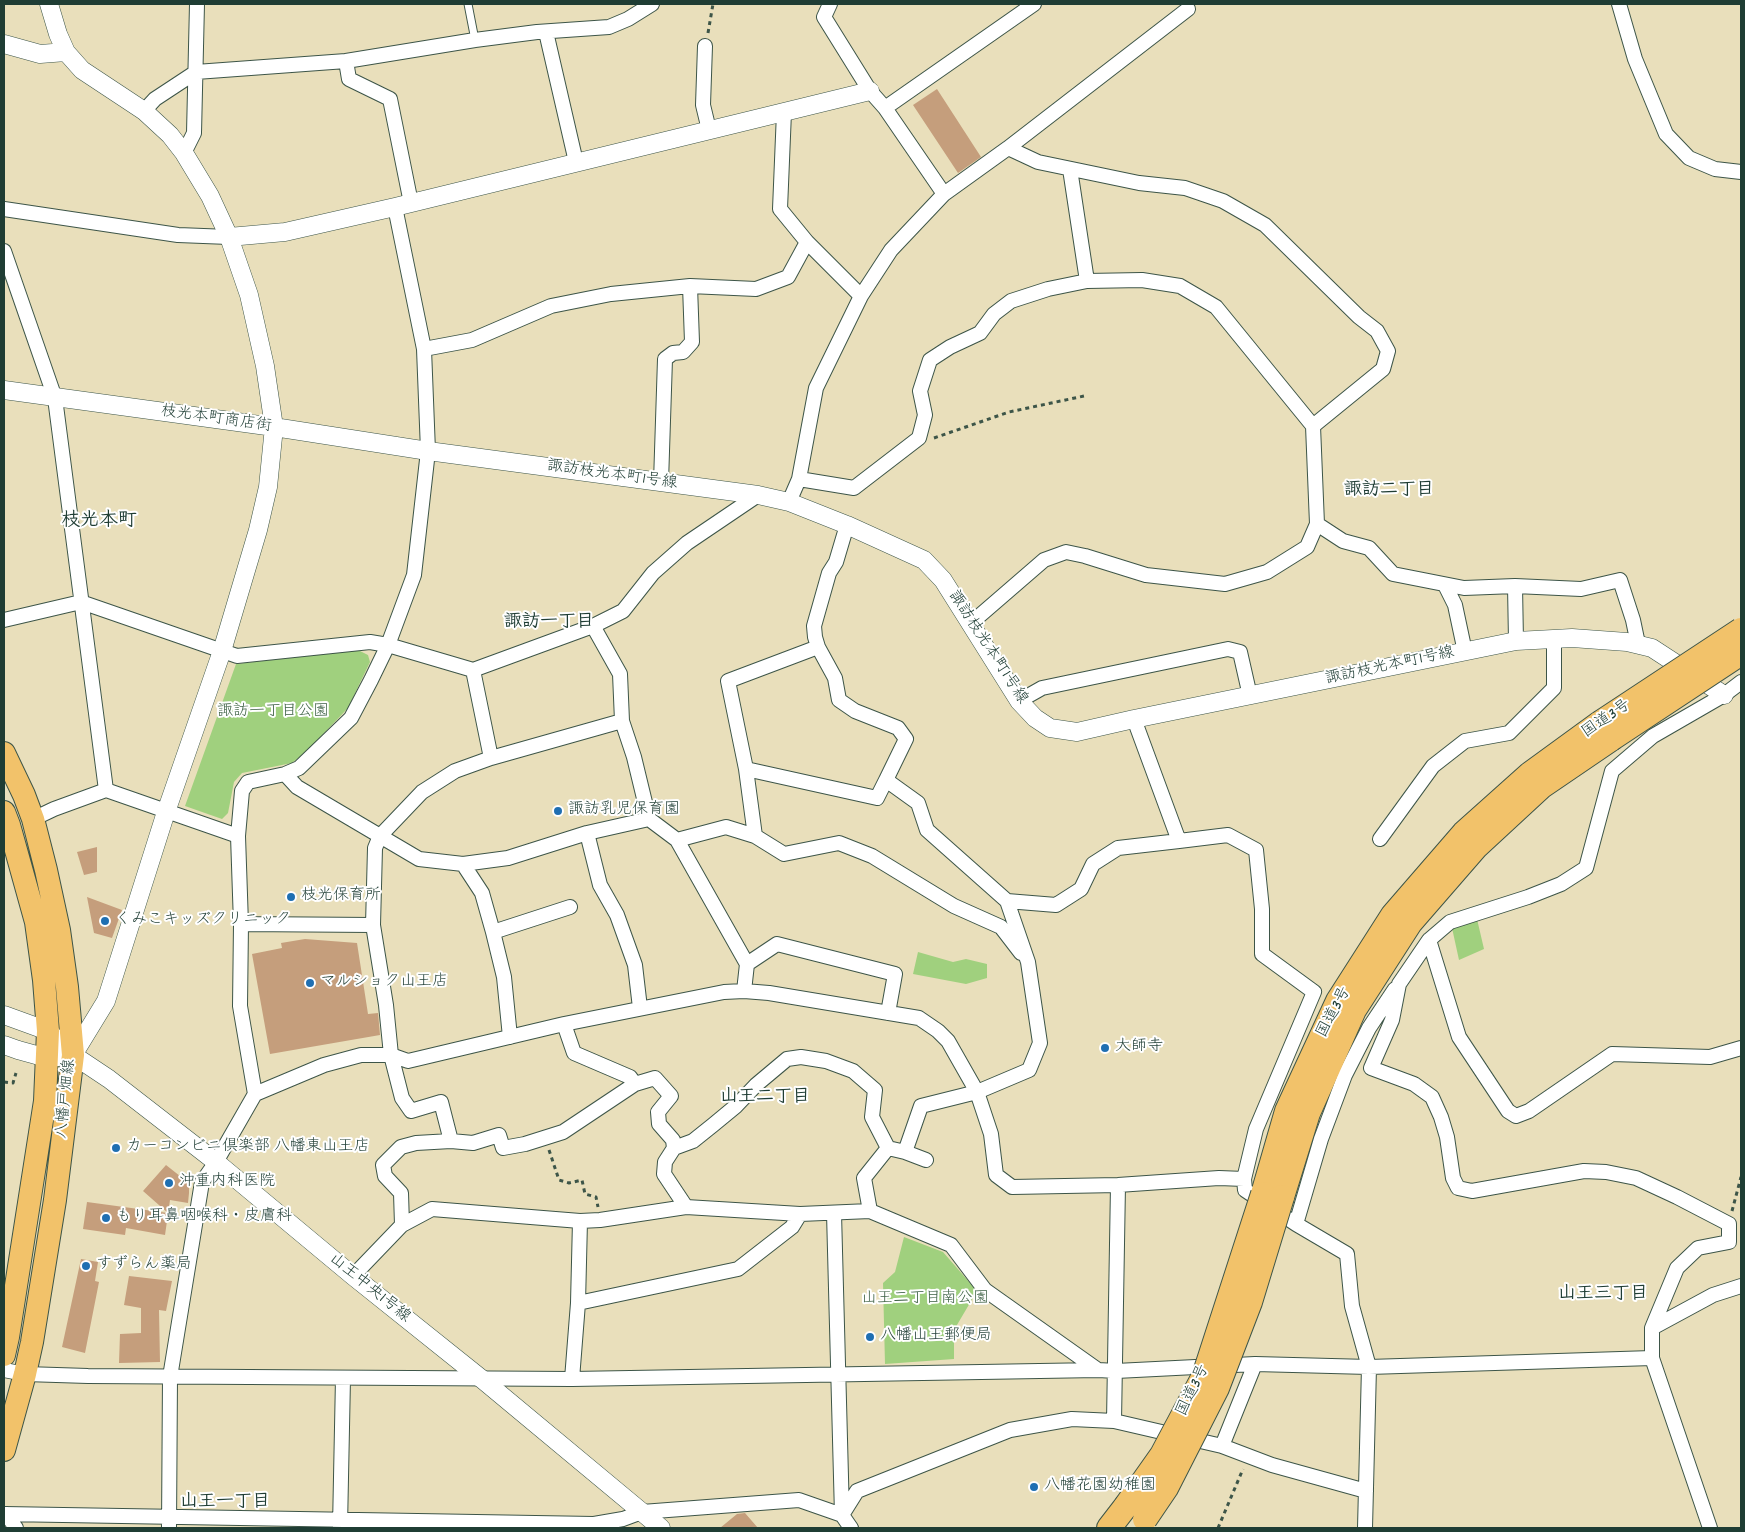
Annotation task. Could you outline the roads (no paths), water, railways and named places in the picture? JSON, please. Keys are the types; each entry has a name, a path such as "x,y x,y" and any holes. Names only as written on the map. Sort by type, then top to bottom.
{"highway":[{"name":"国道3号","path":"1606,731 1741,630"},
{"name":"国道3号","path":"1109,1528 1136,1518 1162,1455 1204,1376 1272,1196 1287,1111 1338,1001 1393,915 1464,833 1530,774 1741,653"}],"main road":[{"name":"八幡戸畑線","path":"4,753 33,819 46,870 59,930 67,987 73,1055 55,1200 32,1342 14,1372 4,1450"},
{"name":"八幡戸畑線","path":"4,812 12,834 36,922 44,980 48,1031 45,1101 4,1355"}],"street":[{"path":"4,1045 47,1058 73,1055 106,1001 166,812 222,651 258,530 268,487 274,427 265,366 249,295 229,237 210,196 184,153 170,135 144,111 82,70 66,52 58,34 49,4"},
{"path":"184,153 194,133 197,4"},
{"path":"144,111 156,99 196,72 346,61 475,40 609,27 652,4"},
{"path":"830,4 824,17 870,91 885,108 944,194"},
{"path":"885,108 1034,4"},
{"path":"1618,4 1636,59 1666,134 1689,158 1715,169 1741,172"},
{"path":"789,502 799,479 816,388 861,296 890,250 944,194 1008,148 1188,8"},
{"path":"546,32 576,162"},
{"path":"4,44 40,54 66,52"},
{"path":"705,46 703,106 709,130"},
{"path":"255,1094 240,1006 241,924 238,836 242,791 248,782 285,774 299,768 351,718 372,680 388,645 414,575 428,451 424,350 390,99 349,79 346,61"},
{"path":"4,209 178,234 229,237 285,232 870,91"},
{"path":"784,112 780,210 807,242 861,296"},
{"path":"1008,148 1038,162 1139,183 1185,188 1223,201 1265,225 1359,317 1377,331 1388,351 1383,369 1314,426"},
{"path":"1070,169 1087,282"},
{"path":"424,350 472,340 550,306 611,294 690,286 756,289 788,277 807,242"},
{"path":"4,250 55,398 106,790"},
{"path":"799,479 854,488 920,440 925,415 920,391 930,360 950,347 980,333 994,314 1011,301 1048,289 1087,282 1142,280 1180,286 1216,307 1314,426 1317,524 1307,547 1268,572 1225,584 1146,575 1066,552 1044,560 970,624"},
{"path":"661,482 665,359 673,353 683,352 692,342 690,286"},
{"name":"枝光本町商店街","path":"4,390 274,427 428,451"},
{"name":"諏訪枝光本町1号線","path":"428,451 758,495 789,502 847,525 924,560 943,580 1019,701 1035,718 1050,728 1077,732 1134,718 1516,641 1572,638 1627,642 1652,648 1724,695"},
{"path":"4,620 81,602 237,656 370,642 388,645 473,670 593,626 623,611 653,573 687,543 758,495"},
{"path":"1317,524 1343,541 1369,548 1393,574 1464,588 1515,586 1581,589 1620,580 1633,620 1638,644"},
{"path":"746,769 877,798 906,739 898,728 855,711 839,700 835,678 815,638 814,626 829,572 836,562 847,525"},
{"path":"1445,584 1455,606 1465,652"},
{"path":"1515,586 1516,641"},
{"path":"593,626 620,674 622,721 634,757 649,819 677,840 747,964 744,991"},
{"path":"1380,839 1433,766 1465,741 1509,733 1554,688 1554,639"},
{"path":"755,836 746,769 728,681 818,647"},
{"path":"1019,701 1042,688 1228,649 1240,652 1250,696"},
{"path":"473,670 490,758"},
{"path":"1296,1224 1321,1139 1345,1075 1369,1028 1429,940 1450,922 1562,884 1586,868 1612,771 1653,736 1724,695 1741,682"},
{"path":"1134,718 1179,841"},
{"path":"451,1141 441,1102 411,1111 402,1098 392,1055 373,925 375,848 380,836 422,792 455,771 490,758 622,721"},
{"path":"285,774 297,787 419,859 463,864 508,858 587,833 649,819"},
{"path":"886,780 918,803 927,830 1007,901 1028,962 1040,1043 1029,1070 977,1092 922,1106 905,1152"},
{"path":"33,819 54,809 106,790 238,836"},
{"path":"677,840 726,827 755,836 784,854 839,843 872,856 954,906 1001,927 1028,962"},
{"path":"587,833 600,886 617,915 635,965 640,1008"},
{"path":"1007,901 1056,905 1082,889 1093,864 1118,848 1228,835 1256,850 1262,909 1262,954 1314,992 1256,1129 1244,1179 1245,1190 1296,1224 1348,1254 1352,1306 1369,1367 1365,1528"},
{"path":"463,864 482,893 493,932 504,977 510,1037"},
{"path":"493,932 570,907"},
{"path":"241,924 373,925"},
{"path":"1429,940 1459,1036 1508,1111 1516,1116 1529,1111 1612,1054 1710,1057 1741,1048"},
{"path":"747,964 777,944 895,974 888,1013"},
{"path":"1399,984 1392,1020 1371,1068 1414,1084 1432,1097 1447,1137 1453,1178 1458,1188 1472,1191 1584,1171 1606,1172 1636,1178 1729,1224 1735,1243 1698,1248 1677,1268 1652,1328 1652,1358 1710,1528"},
{"path":"169,1522 170,1377 202,1182 216,1162 255,1094 334,1063 361,1055 392,1055 408,1061 564,1024 724,992 769,993 919,1018 938,1030 948,1041 977,1092 991,1134 996,1175 1012,1188 1118,1185 1219,1178 1244,1179"},
{"path":"4,1015 48,1031"},
{"path":"564,1024 574,1053 630,1077 635,1084"},
{"name":"山王中央1号線","path":"48,1031 73,1055 116,1085 216,1162 661,1528"},
{"path":"674,1148 693,1141 736,1106 756,1085 787,1059 801,1057 826,1061 853,1071 874,1090 872,1116 888,1148"},
{"path":"402,1225 402,1193 386,1176 383,1166 401,1147 416,1143 451,1141 473,1143 500,1134 503,1148 525,1144 563,1132 635,1084 655,1078 671,1096 658,1112 659,1124 674,1140 674,1148 665,1162 664,1174 686,1207"},
{"path":"888,1148 926,1160"},
{"path":"870,1211 864,1178 888,1148"},
{"path":"1114,1421 1118,1185"},
{"path":"353,1276 402,1225 432,1209 580,1221 600,1220 686,1207 800,1214 870,1211 951,1245 986,1290 1098,1370"},
{"path":"834,1213 842,1515 851,1528"},
{"path":"578,1303 738,1268 792,1227 800,1214"},
{"path":"572,1379 578,1303 580,1221"},
{"path":"1652,1328 1713,1295 1741,1286"},
{"path":"14,1372 170,1377 483,1380 1116,1371 1255,1364 1369,1367 1652,1358"},
{"path":"1222,1446 1255,1364"},
{"path":"340,1524 343,1378"},
{"path":"842,1515 857,1491 1010,1430 1072,1419 1114,1421 1222,1446 1246,1461 1366,1491"},
{"path":"5,1514 169,1522 593,1526 622,1520 642,1512 799,1500 842,1515"},
{"path":"5,1514 16,1528"}],"lane":[{"path":"468,4 475,40"}],"place":[{"name":"諏訪乳児保育園","path":"558,811"},
{"name":"枝光保育所","path":"291,897"},
{"name":"くみこキッズクリニック","path":"105,921"},
{"name":"マルショク山王店","path":"310,983"},
{"name":"大師寺","path":"1105,1048"},
{"name":"カーコンビニ倶楽部 八幡東山王店","path":"116,1148"},
{"name":"沖重内科医院","path":"169,1183"},
{"name":"もり耳鼻咽喉科・皮膚科","path":"106,1218"},
{"name":"すずらん薬局","path":"86,1266"},
{"name":"八幡山王郵便局","path":"870,1337"},
{"name":"八幡花園幼稚園","path":"1034,1487"}],"district":[{"name":"諏訪二丁目","path":"1389,492"},
{"name":"枝光本町","path":"99,522"},
{"name":"諏訪一丁目","path":"549,624"},
{"name":"山王二丁目","path":"765,1099"},
{"name":"山王三丁目","path":"1603,1296"},
{"name":"山王一丁目","path":"225,1504"}],"park label":[{"name":"諏訪一丁目公園","path":"273,713"},
{"name":"山王二丁目南公園","path":"925,1300"}]}
